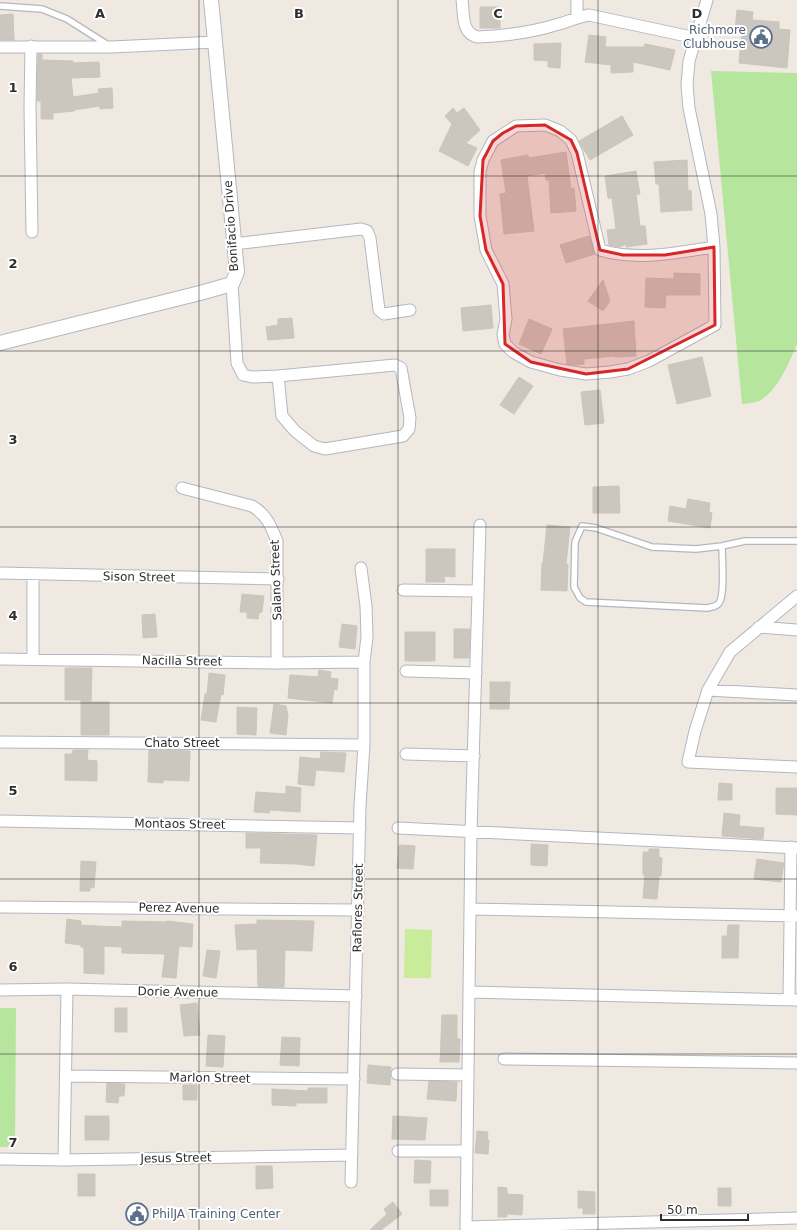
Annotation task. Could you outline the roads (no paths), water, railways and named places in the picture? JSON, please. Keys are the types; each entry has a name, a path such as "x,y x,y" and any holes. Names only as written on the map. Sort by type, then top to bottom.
{"street":[{"name":"Bonifacio Drive","path":"0,343 232,284 237,272 211,0"},
{"path":"462,0 466,29 471,35 478,37 539,29 559,24 577,17 589,15 696,38"},
{"path":"577,0 577,17"},
{"path":"707,0 688,61 687,85 711,214 714,247 715,325 649,361 628,369 586,374 560,370 531,362 513,352 505,344 503,335 506,319 503,284 486,250 480,216 480,172 483,160 493,141 516,126 545,125 560,131 571,140 577,153 600,250 623,255 658,255 714,247"},
{"path":"0,47 112,47 216,42"},
{"path":"31,46 30,108 32,232"},
{"path":"234,244 361,229 367,231 370,238 379,310 384,314 410,310"},
{"path":"232,284 237,363 243,375 252,377 278,376 394,365 401,368 410,418 409,429 403,436 325,449 314,446 295,431 282,416 278,376"},
{"name":"Salano Street","path":"182,488 252,506 260,510 270,524 277,541 277,663"},
{"path":"480,525 471,832 466,1229 797,1218"},
{"name":"Raflores Street","path":"351,1182 360,828 364,745 364,662 367,637 366,606 361,568"},
{"name":"Sison Street","path":"0,573 33,575 278,579"},
{"path":"33,575 33,659"},
{"path":"403,590 478,591"},
{"path":"797,596 758,627 730,652 708,690 695,731 688,762 797,767"},
{"path":"758,627 797,630"},
{"name":"Nacilla Street","path":"0,659 277,663 364,662"},
{"path":"406,671 476,673"},
{"path":"708,690 797,695"},
{"name":"Chato Street","path":"0,742 364,745"},
{"path":"406,754 474,756"},
{"name":"Montaos Street","path":"0,821 360,828"},
{"path":"398,828 794,847 793,1000 469,992"},
{"name":"Perez Avenue","path":"0,907 358,910"},
{"path":"470,909 794,916"},
{"path":"64,1160 67,989"},
{"name":"Dorie Avenue","path":"0,990 67,989 356,996"},
{"path":"504,1059 797,1063"},
{"path":"396,1074 468,1075"},
{"name":"Marlon Street","path":"66,1076 354,1079"},
{"path":"398,1151 467,1151"},
{"name":"Jesus Street","path":"0,1160 352,1155"}],"lane":[{"path":"0,6 42,9 67,19 112,47"},
{"path":"722,546 722,587 720,602 717,605 707,608 586,602 580,598 574,587 575,542 582,526 596,528 652,547 696,549 722,546 745,541 797,541"}],"place":[{"name":"Richmore Clubhouse","path":"761,37"},
{"name":"PhilJA Training Center","path":"137,1214"}]}
